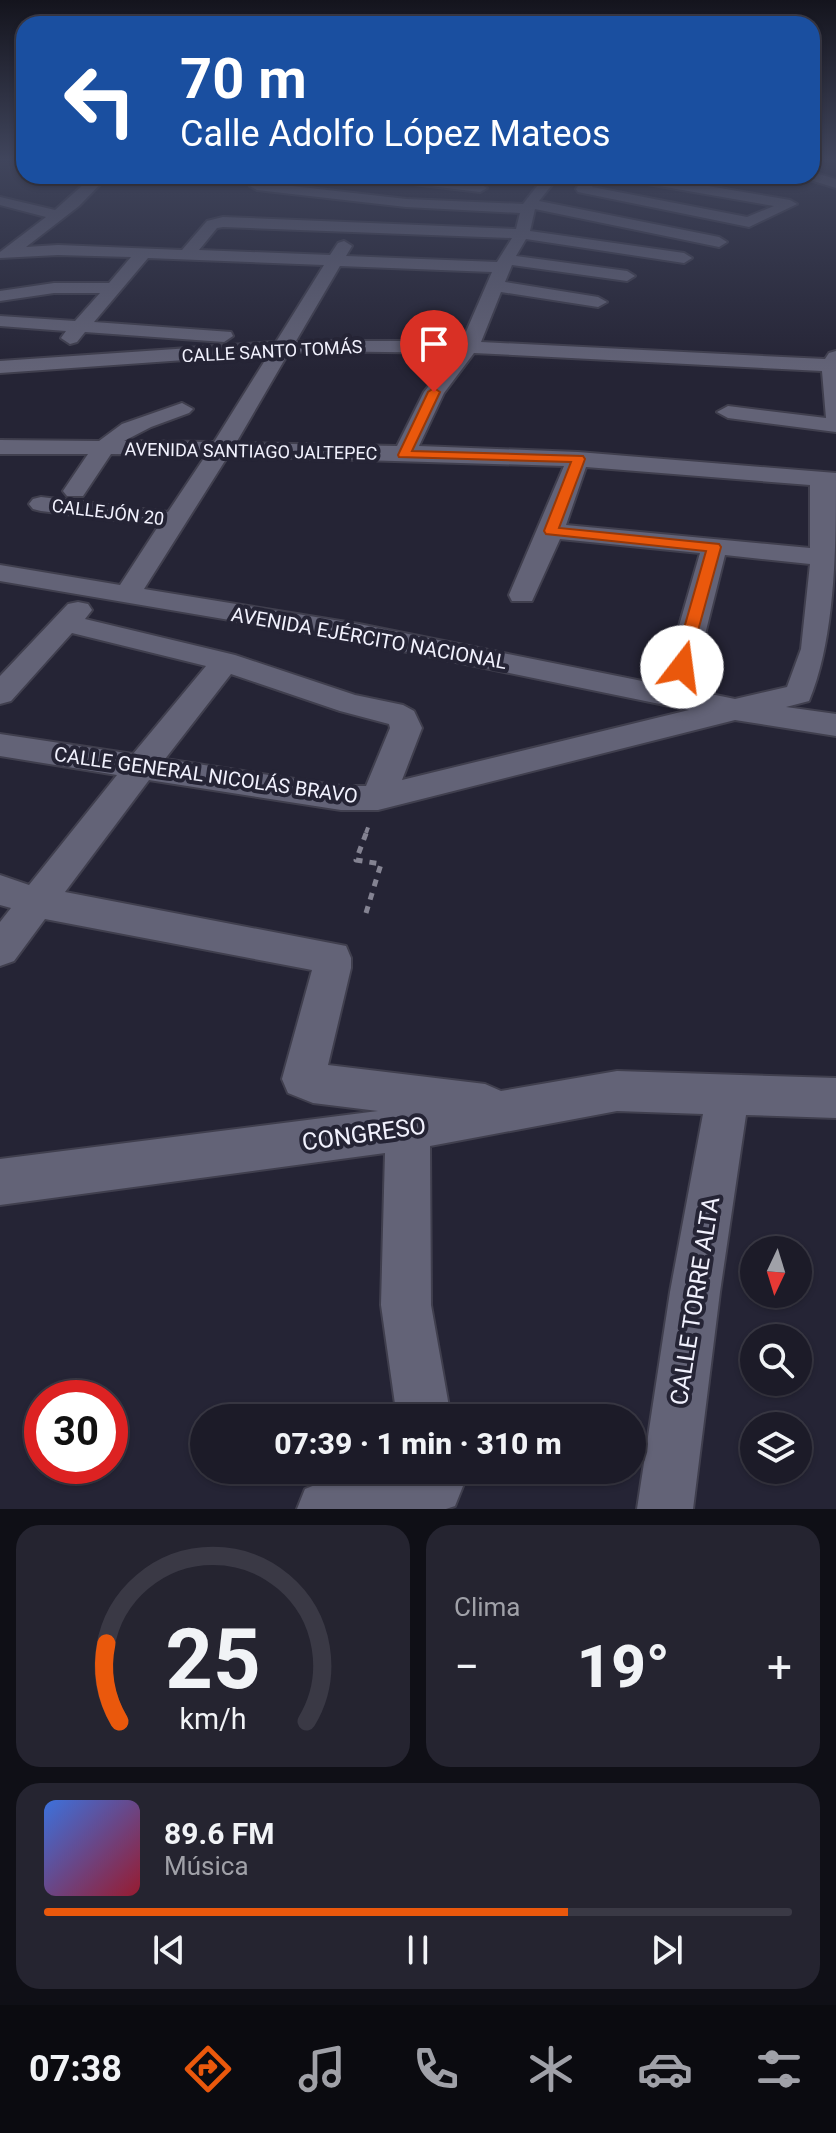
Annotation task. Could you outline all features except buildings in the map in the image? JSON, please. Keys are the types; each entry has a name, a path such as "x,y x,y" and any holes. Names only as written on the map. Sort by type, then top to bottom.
{"street":[{"path":"6,255 38,228"},
{"path":"187,254 211,228"},
{"path":"126,596 221,449 355,228"},
{"path":"367,228 522,234 684,258"},
{"path":"404,455 434,392 469,347 523,228"},
{"path":"649,228 719,242"},
{"path":"27,237 58,250"},
{"path":"200,239 338,254"},
{"path":"6,255 58,250 338,254 505,263 627,276"},
{"path":"47,269 93,252"},
{"path":"74,333 144,253"},
{"path":"0,281 23,275"},
{"path":"495,286 558,302 598,302"},
{"path":"0,296 62,287 113,288"},
{"path":"4,321 39,292"},
{"path":"4,321 48,325 74,333 284,344"},
{"path":"74,333 101,362"},
{"name":"CALLE SANTO TOMÁS","path":"10,366 101,362 284,344 469,347 642,358 834,360"},
{"path":"834,360 836,417"},
{"path":"0,384 10,366"},
{"path":"75,491 102,448 128,428 182,409"},
{"path":"728,412 836,426"},
{"name":"AVENIDA SANTIAGO JALTEPEC","path":"0,447 221,449 634,460 829,479"},
{"path":"522,595 551,531 578,459"},
{"path":"828,633 826,550 829,479"},
{"name":"CALLEJÓN 20","path":"41,504 175,520"},
{"path":"551,531 714,547 826,550"},
{"path":"674,697 714,547"},
{"name":"AVENIDA EJÉRCITO NACIONAL","path":"0,573 359,633 737,710 836,725"},
{"path":"0,694 97,591"},
{"path":"65,623 225,662 403,718 406,728 378,798"},
{"name":"CALLE GENERAL NICOLÁS BRAVO","path":"0,745 341,798 378,798 798,694 828,633"},
{"path":"0,950 225,662"},
{"path":"0,890 37,902 332,958 303,1079 313,1083 514,1109"},
{"name":"CONGRESO","path":"0,1182 408,1129 617,1091 836,1098"},
{"name":"CALLE TORRE ALTA","path":"665,1509 695,1292 728,1094"},
{"path":"408,1129 406,1305 422,1404"},
{"path":"325,1509 435,1488"}],"path":[{"path":"366,913 381,864 356,860 378,798"}],"route":[{"path":"434,392 404,455 578,459 551,531 714,547 682,667"}]}
